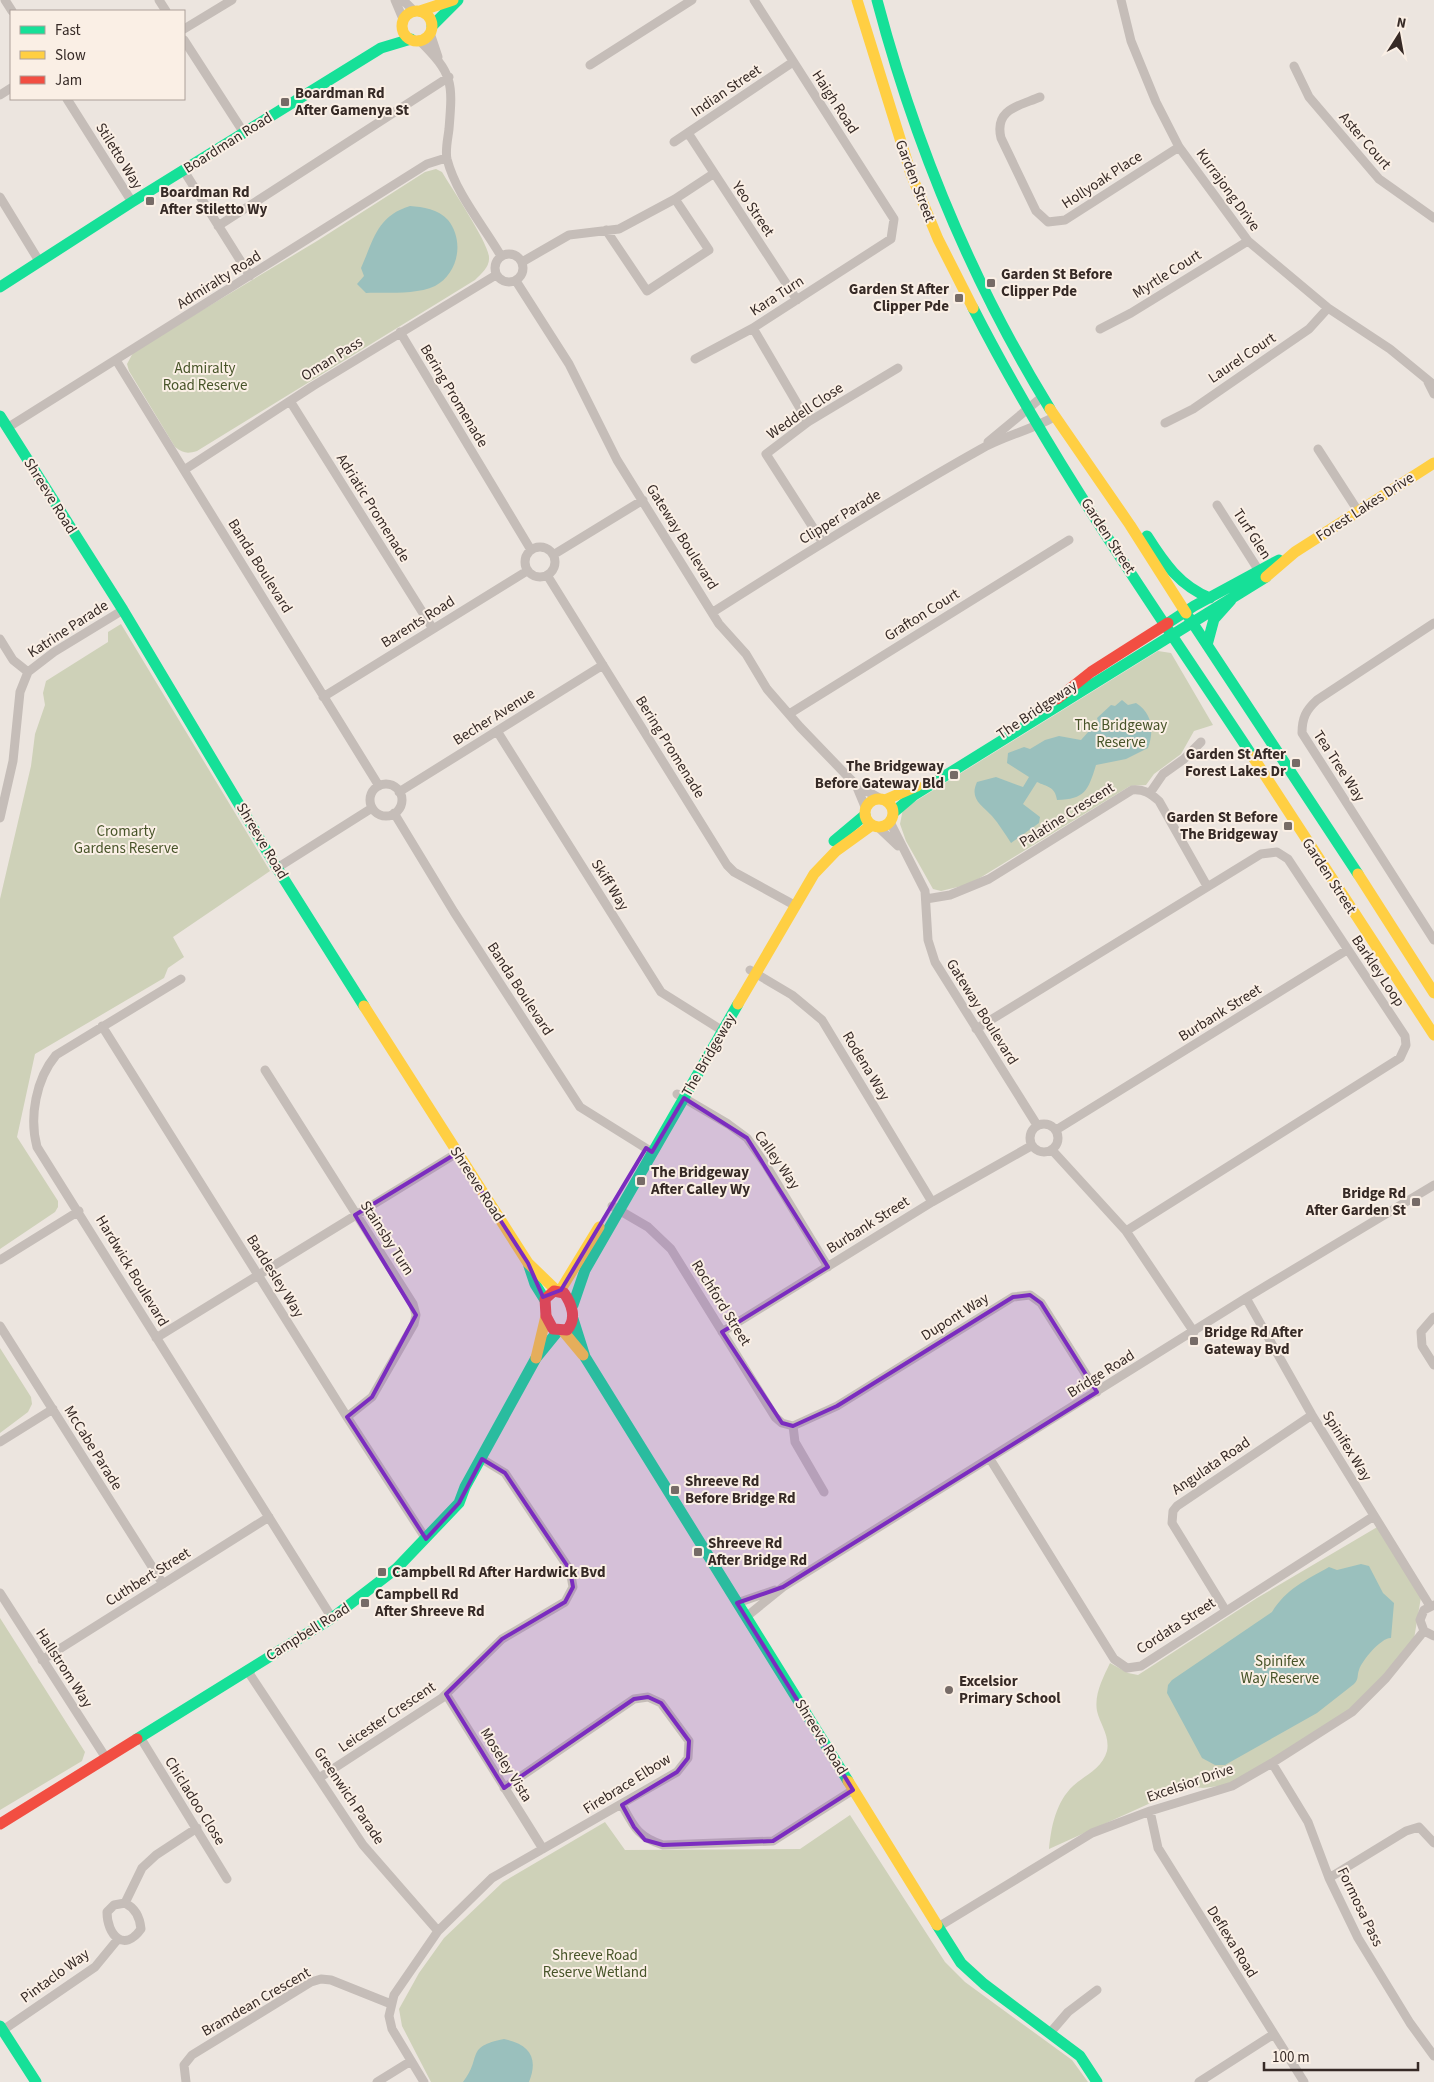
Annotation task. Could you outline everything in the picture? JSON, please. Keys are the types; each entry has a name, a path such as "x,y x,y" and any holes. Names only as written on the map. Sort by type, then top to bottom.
{"street":[{"path":"185,28 232,0"},
{"path":"395,0 403,21 404,32 438,60 449,77 450,120 446,158 459,189 501,256"},
{"path":"403,0 430,18 438,60"},
{"name":"Boardman Road","path":"382,48 403,21 417,11 453,0"},
{"name":"Boardman Road","path":"0,287 132,202 184,172 382,48 415,40 431,30 458,0"},
{"path":"590,65 692,0"},
{"name":"Haigh Road","path":"754,0 894,219"},
{"name":"Garden Street","path":"857,0 880,83 911,174 938,239 1001,364 1078,491 1434,1035"},
{"name":"Garden Street","path":"877,0 916,129 937,184 994,313 1054,417 1116,505 1379,905 1434,994"},
{"name":"Kurrajong Drive","path":"1121,0 1131,41 1156,102 1179,147 1248,241 1328,308 1403,359 1431,383 1434,394"},
{"path":"185,42 244,133"},
{"name":"Indian Street","path":"674,142 793,62"},
{"name":"Aster Court","path":"1294,66 1309,97 1379,179 1434,218"},
{"path":"218,226 449,77"},
{"name":"Hollyoak Place","path":"1040,97 1008,111 1001,118 998,127 1000,138 1036,211 1048,222 1065,220 1179,147"},
{"name":"Stiletto Way","path":"68,100 132,202"},
{"name":"Yeo Street","path":"688,133 797,300"},
{"name":"Admiralty Road","path":"7,428 427,164 446,158"},
{"path":"184,172 250,276"},
{"path":"522,262 569,235 619,229 675,199 713,174"},
{"path":"0,197 39,261"},
{"path":"606,230 647,291 709,250 675,199"},
{"name":"Kara Turn","path":"808,422 753,328 891,239 894,219"},
{"name":"Myrtle Court","path":"1100,329 1131,313 1248,241"},
{"path":"508,254 517,256 522,262 523,270 516,281 509,283 501,281 496,275 494,267 501,256 508,254"},
{"name":"Oman Pass","path":"184,470 400,332 496,275"},
{"name":"Gateway Boulevard","path":"516,281 569,364 617,460 719,624 746,654 768,689 789,714 856,785 883,799"},
{"name":"Laurel Court","path":"1165,423 1193,409 1309,329 1328,308"},
{"path":"695,360 753,328"},
{"name":"Bering Promenade","path":"400,332 531,550"},
{"name":"Banda Boulevard","path":"116,360 379,786"},
{"name":"Weddell Close","path":"823,543 766,454 808,422 898,368"},
{"name":"Clipper Parade","path":"983,448 1042,397"},
{"name":"Adriatic Promenade","path":"290,401 434,629"},
{"name":"Shreeve Road","path":"0,416 123,610 278,868 456,1153 528,1263 559,1291 568,1296 573,1305 573,1320 585,1357"},
{"name":"Clipper Parade","path":"713,612 823,543 983,448 1039,426 1054,417"},
{"path":"1318,449 1358,511"},
{"name":"Forest Lakes Drive","path":"1185,612 1261,574 1434,463"},
{"path":"553,555 643,500"},
{"path":"1116,505 1135,516 1176,579 1191,591 1210,598"},
{"name":"Turf Glen","path":"1217,505 1261,574"},
{"name":"Grafton Court","path":"789,714 1069,540"},
{"path":"543,548 553,555 554,566 547,575 538,577 527,571 525,560 531,550 543,548"},
{"name":"Barents Road","path":"323,697 527,571"},
{"name":"Forest Lakes Drive","path":"1192,623 1231,600 1261,574"},
{"name":"Bering Promenade","path":"547,575 727,865 734,872 793,904"},
{"path":"1207,645 1214,619 1231,600"},
{"name":"Katrine Parade","path":"0,818 13,761 20,692 28,672 54,652 123,610"},
{"name":"The Bridgeway","path":"870,819 872,801 883,799 916,786 1054,701 1091,672 1185,612"},
{"name":"The Bridgeway","path":"559,1291 615,1208 793,904 821,866 870,819 892,817 914,795 1192,623"},
{"name":"Tea Tree Way","path":"1434,623 1317,700 1308,708 1302,723 1302,733 1434,940"},
{"path":"0,638 13,660 28,672"},
{"name":"Becher Avenue","path":"399,792 603,665"},
{"name":"Skiff Way","path":"497,731 661,992 720,1029"},
{"path":"1201,742 1184,759 1164,774 1150,793 1159,801 1207,886"},
{"path":"390,785 399,792 401,805 394,813 382,815 372,808 371,796 379,786 390,785"},
{"name":"Gateway Boulevard","path":"856,785 870,819 904,851"},
{"name":"Palatine Crescent","path":"926,899 950,895 989,879 1132,790 1150,793"},
{"path":"883,799 891,805 892,817"},
{"path":"278,868 372,808"},
{"name":"Banda Boulevard","path":"394,813 459,920 580,1107 649,1150"},
{"name":"Gateway Boulevard","path":"892,817 904,851 919,876 926,899 928,940 935,962 1037,1125"},
{"name":"Barkley Loop","path":"976,1029 1261,854 1277,852 1288,859 1405,1036 1406,1045 1400,1058 1126,1231"},
{"name":"Burbank Street","path":"1056,1130 1347,950"},
{"name":"Rodena Way","path":"753,972 792,995 822,1020 932,1202"},
{"name":"Hardwick Boulevard","path":"181,979 56,1055 48,1064 42,1076 33,1117 33,1130 37,1147 79,1211 156,1338 332,1618"},
{"name":"Baddesley Way","path":"102,1026 347,1417 426,1539"},
{"name":"Stainsby Turn","path":"265,1070 413,1304 416,1315 414,1324 372,1397 347,1417"},
{"name":"Calley Way","path":"681,1096 722,1120 747,1138 766,1165 828,1267"},
{"path":"1047,1124 1056,1130 1058,1140 1052,1150 1042,1152 1031,1146 1030,1136 1037,1125 1047,1124"},
{"name":"Burbank Street","path":"722,1332 932,1202 1031,1146"},
{"path":"1052,1150 1126,1231 1194,1332"},
{"path":"156,1338 456,1153"},
{"name":"Bridge Road","path":"746,1617 783,1587 1246,1298 1434,1185"},
{"name":"The Bridgeway","path":"573,1305 585,1270 615,1208"},
{"name":"Rochford Street","path":"615,1208 648,1227 671,1249 775,1417 782,1423 793,1426"},
{"path":"0,1260 79,1211"},
{"name":"Shreeve Road","path":"528,1263 535,1284 545,1300 548,1323 560,1331 585,1357 938,1927 962,1962 978,1978 1080,2056 1097,2082"},
{"path":"545,1300 548,1294 559,1291"},
{"name":"Dupont Way","path":"793,1426 837,1406 1013,1297 1030,1295 1041,1303 1097,1392"},
{"name":"Spinifex Way","path":"1246,1298 1312,1415 1374,1516 1432,1605"},
{"name":"Campbell Road","path":"536,1358 546,1316"},
{"path":"1434,1317 1421,1332 1422,1346 1434,1365"},
{"path":"560,1331 568,1329 573,1320"},
{"name":"McCabe Parade","path":"0,1326 163,1584"},
{"name":"Campbell Road","path":"0,1824 332,1618 390,1574 459,1503 465,1487 536,1358 560,1331"},
{"path":"0,1442 53,1409"},
{"name":"Angulata Road","path":"1226,1611 1172,1523 1173,1511 1177,1506 1312,1415"},
{"path":"793,1426 794,1442 824,1492"},
{"name":"Leicester Crescent","path":"319,1778 446,1694 502,1639 565,1602 573,1587 570,1570 505,1473 482,1459"},
{"name":"Cordata Street","path":"990,1459 1114,1659 1127,1668 1140,1666 1374,1516"},
{"name":"Cuthbert Street","path":"42,1660 269,1517"},
{"name":"Bridge Road","path":"737,1603 783,1587"},
{"name":"Hallstrom Way","path":"0,1593 106,1758"},
{"path":"1432,1605 1422,1615 1420,1620 1424,1630 1434,1636"},
{"name":"Excelsior Drive","path":"938,1927 1092,1833 1150,1811 1232,1786 1272,1763 1352,1712 1386,1678 1424,1630"},
{"name":"Greenwich Parade","path":"248,1670 363,1845 438,1931"},
{"name":"Moseley Vista","path":"446,1694 542,1849"},
{"name":"Firebrace Elbow","path":"391,2004 412,1966 438,1931 492,1878 677,1772 688,1758 689,1741 661,1703 648,1697 634,1699 504,1788"},
{"name":"Chicladoo Close","path":"140,1737 227,1879"},
{"name":"Formosa Pass","path":"1272,1763 1308,1822 1329,1878 1358,1938 1410,2023 1434,2056"},
{"path":"622,1805 634,1827 645,1840 663,1845 773,1841 853,1790"},
{"name":"Deflexa Road","path":"1150,1811 1158,1848 1304,2082"},
{"path":"1329,1878 1412,1829 1419,1827 1434,1843"},
{"path":"125,1903 142,1868 156,1855 197,1828"},
{"path":"125,1903 132,1906 140,1920 141,1929 131,1940 118,1939 110,1930 107,1912 114,1905 125,1903"},
{"name":"Pintaclo Way","path":"1,2028 95,1967 118,1939"},
{"name":"Bramdean Crescent","path":"186,2082 184,2065 192,2055 311,1982 321,1979 331,1980 391,2004"},
{"path":"1050,2032 1068,2012 1098,1990"},
{"path":"391,2004 389,2016 392,2029 424,2082"},
{"path":"1,2028 36,2082"},
{"path":"1199,2082 1274,2034"},
{"path":"377,2082 411,2061"}],"highlighted area":[{"path":"684,1098 747,1138 828,1267 722,1332 782,1423 793,1426 837,1406 1013,1297 1030,1295 1041,1303 1097,1392 783,1587 737,1603 853,1790 773,1841 663,1845 645,1840 634,1827 622,1805 677,1772 688,1758 689,1741 661,1703 648,1697 634,1699 504,1788 446,1694 502,1639 565,1602 573,1587 570,1570 505,1473 482,1459 459,1503 426,1539 347,1417 372,1397 416,1315 355,1215 457,1153 528,1263 543,1297 561,1290 646,1148 652,1152"}],"green space":[{"name":"Admiralty Road Reserve","path":"436,169 442,172 483,240 489,261 482,273 475,280 197,451 185,452 175,447 129,371 127,364 134,351 317,241 425,172"},
{"name":"Cromarty Gardens Reserve","path":"121,624 270,871 173,937 184,957 168,968 164,978 35,1054 17,1137 58,1201 58,1207 55,1212 0,1249 0,899 31,766 35,734 45,705 43,693 46,681 108,642 108,632"},
{"name":"The Bridgeway Reserve","path":"1158,651 1171,653 1213,725 1194,731 1181,754 1154,774 1146,785 1130,786 970,884 941,891 933,889 906,841 900,824 903,809"},
{"path":"0,1348 31,1397 32,1404 28,1412 0,1433"},
{"name":"Spinifex Way Reserve","path":"1379,1526 1421,1597 1414,1639 1379,1681 1351,1709 1315,1734 1227,1785 1203,1788 1194,1787 1166,1796 1049,1849 1055,1815 1062,1800 1073,1786 1101,1763 1107,1751 1107,1740 1096,1705 1100,1686 1110,1663 1128,1673 1138,1675 1257,1598"},
{"path":"0,1618 85,1752 82,1761 0,1810"},
{"name":"Shreeve Road Reserve Wetland","path":"850,1815 945,1962 965,1982 1072,2060 1088,2082 431,2082 402,2026 399,2009 419,1973 444,1938 503,1882 605,1822 625,1850 800,1849"}],"water":[{"path":"410,206 435,211 448,220 456,237 457,247 454,265 443,281 427,289 410,292 366,293 357,284 364,276 361,268 378,230 390,216"},
{"path":"1122,700 1128,705 1136,703 1146,712 1151,723 1148,748 1126,759 1096,765 1088,787 1074,798 1057,800 1052,789 1037,782 1023,804 1040,817 1039,823 1011,843 995,819 978,801 975,793 977,782 996,777 1023,787 1029,777 1007,763 1008,753 1024,747 1030,749 1045,740 1059,736 1081,740 1098,721 1097,718 1111,705 1115,706"},
{"path":"1361,1564 1369,1566 1383,1593 1394,1603 1391,1638 1383,1641 1368,1655 1358,1672 1356,1682 1317,1713 1225,1765 1215,1765 1202,1758 1167,1693 1168,1685 1172,1680 1272,1612 1290,1591 1305,1581 1329,1567 1337,1570"},
{"path":"504,2039 520,2044 530,2053 533,2065 529,2082 463,2082 479,2050 492,2042"}],"traffic: fast":[{"path":"432,26 458,0"},
{"path":"877,0 909,107 948,211 995,312 1050,409"},
{"path":"0,287 132,202 381,48 411,39"},
{"path":"973,308 1037,424 1071,480 1253,757"},
{"path":"0,416 123,610 277,868 364,1006"},
{"path":"1147,536 1181,580 1199,593 1210,598"},
{"path":"1168,623 1194,606 1279,560"},
{"path":"894,812 914,795 1266,577"},
{"path":"1207,645 1214,619 1231,600"},
{"path":"1186,613 1358,874"},
{"path":"834,841 865,815"},
{"path":"573,1305 585,1270 738,1004"},
{"path":"529,1266 535,1284 545,1300"},
{"path":"573,1319 585,1357 848,1781"},
{"path":"137,1739 332,1618 397,1568 459,1503 465,1487 536,1358 558,1331"},
{"path":"937,1925 961,1963 984,1984 1080,2056 1097,2082"},
{"path":"0,2026 36,2082"}],"traffic: slow":[{"path":"420,11 453,0"},
{"path":"857,0 911,174 938,239 973,308"},
{"path":"417,11 423,12 431,20 432,26 431,32 423,40 417,41 411,40 403,32 402,26 403,20 411,12 417,11"},
{"path":"1050,409 1130,525 1186,613"},
{"path":"1266,577 1295,552 1434,463"},
{"path":"1253,757 1434,1035"},
{"path":"885,800 917,786"},
{"path":"879,799 889,803 893,813 889,823 879,827 869,823 865,813 869,803 879,799"},
{"path":"738,1004 814,874 836,851 872,825"},
{"path":"1358,874 1434,993"},
{"path":"364,1006 528,1263 557,1291"},
{"path":"560,1291 599,1227"},
{"path":"536,1358 546,1316"},
{"path":"563,1331 583,1355"},
{"path":"848,1781 937,1925"}],"traffic: jam":[{"path":"1057,699 1091,672 1168,623"},
{"path":"554,1291 564,1293 571,1307 573,1316 567,1330 553,1329 546,1316 545,1299 554,1291"},
{"path":"0,1824 137,1739"}],"place":[{"name":"Boardman Rd After Gamenya St","path":"285,102"},
{"name":"Boardman Rd After Stiletto Wy","path":"150,201"},
{"name":"Garden St Before Clipper Pde","path":"991,283"},
{"name":"Garden St After Clipper Pde","path":"959,298"},
{"name":"Garden St After Forest Lakes Dr","path":"1296,763"},
{"name":"The Bridgeway Before Gateway Bld","path":"954,775"},
{"name":"Garden St Before The Bridgeway","path":"1288,826"},
{"name":"The Bridgeway After Calley Wy","path":"641,1181"},
{"name":"Bridge Rd After Garden St","path":"1416,1202"},
{"name":"Bridge Rd After Gateway Bvd","path":"1194,1341"},
{"name":"Shreeve Rd Before Bridge Rd","path":"675,1490"},
{"name":"Shreeve Rd After Bridge Rd","path":"698,1552"},
{"name":"Campbell Rd After Hardwick Bvd","path":"382,1572"},
{"name":"Campbell Rd After Shreeve Rd","path":"365,1603"},
{"name":"Excelsior Primary School","path":"949,1690"}]}
